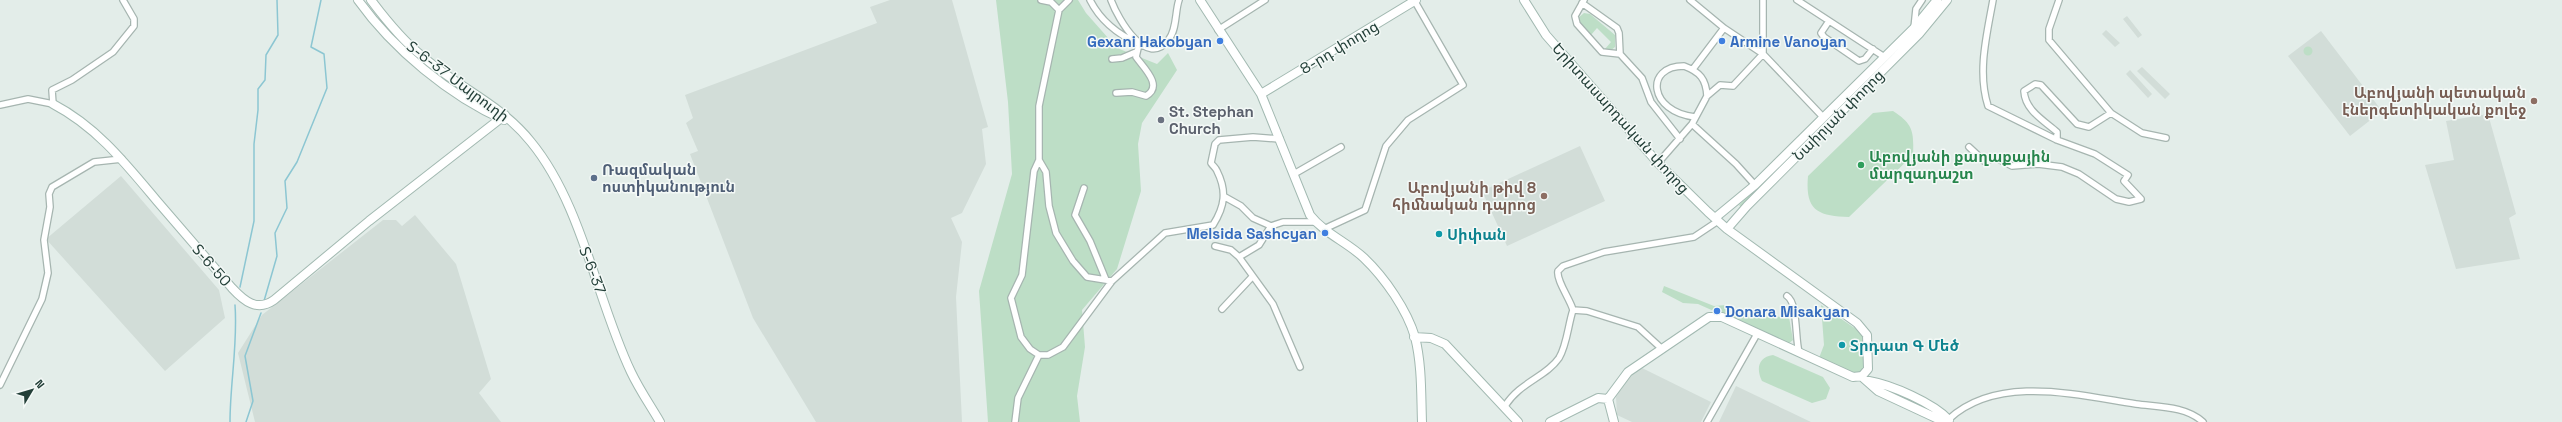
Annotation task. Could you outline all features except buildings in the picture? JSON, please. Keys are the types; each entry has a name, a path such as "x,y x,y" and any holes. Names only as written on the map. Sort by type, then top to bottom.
{"street":[{"path":"0,105 28,99 53,104 52,90 72,80 113,52 134,26 134,19 122,0"},
{"name":"Տ-6-37 Մայրուղի","path":"358,0 380,28 417,64 451,88 503,117"},
{"name":"Տ-6-37 Մայրուղի","path":"371,0 388,23 422,57 515,125"},
{"path":"1041,0 1051,2 1059,10"},
{"path":"1069,0 1059,10 1039,106 1039,160 1034,171 1022,275 1011,298 1021,337 1030,349 1039,355 1048,354 1063,348 1109,281 1165,233 1213,224 1220,213 1225,197 1217,170 1212,163 1215,144 1224,139 1280,139"},
{"path":"1090,0 1095,10 1123,37 1139,44 1156,48 1164,45 1171,37 1179,0"},
{"path":"1111,0 1126,28 1139,44"},
{"path":"1200,0 1218,30 1261,94 1310,215 1324,229 1353,248 1382,278 1397,301 1414,336 1419,358 1422,422"},
{"path":"1218,30 1265,0"},
{"path":"1324,229 1365,210 1386,146 1408,120 1463,86 1415,0"},
{"name":"8-րդ փողոց","path":"1261,94 1415,0"},
{"name":"Երիտասարդական փողոց","path":"1524,0 1546,35 1658,163 1727,229 1861,327 1867,335 1868,346 1868,366 1865,377"},
{"path":"1690,0 1724,28 1763,54 1823,117"},
{"path":"1658,163 1692,124 1707,96 1720,85 1733,86 1763,54 1763,0"},
{"path":"1797,0 1883,56"},
{"path":"1914,28 1916,9 1922,0"},
{"name":"Նաիրյան փողոց","path":"1717,220 1755,185 1883,56 1914,28 1937,0"},
{"name":"Նաիրյան փողոց","path":"1727,229 1752,200 1919,34 1947,0"},
{"path":"1968,147 1984,161 1996,158 2012,166 2038,164 2062,167 2079,174 2116,199 2130,202 2141,198 2124,181 2128,175 2095,154 2057,140 1988,106 1983,90 1985,42 1994,0"},
{"path":"2059,0 2049,29 2049,40 2111,113 2142,133 2166,138"},
{"path":"1620,54 1620,33 1583,1 1575,16 1577,24 1602,52 1620,54 1642,78 1651,102 1680,139"},
{"path":"1829,21 1821,33 1824,37 1859,61 1865,59 1873,49"},
{"path":"1693,69 1724,28"},
{"path":"1116,93 1132,92 1146,96 1152,90 1150,75 1136,57 1139,44"},
{"path":"1112,59 1122,58 1136,52"},
{"path":"417,64 422,57"},
{"path":"1695,117 1681,116 1672,111 1660,99 1657,93 1659,80 1667,70 1678,66 1693,69 1704,79 1707,96"},
{"path":"2057,140 2057,132 2035,113 2025,101 2024,91 2035,84 2041,85 2078,124 2089,127 2111,113"},
{"name":"Տ-6-50","path":"53,104 73,115 90,128 122,159 242,298 251,304 266,306 369,221 503,117"},
{"path":"1692,124 1736,164 1755,185"},
{"name":"Տ-6-37","path":"515,125 545,161 560,189 583,242 631,372 660,422"},
{"path":"1294,174 1342,147"},
{"path":"0,385 42,299 48,273 44,240 50,207 49,194 52,187 94,162 122,159"},
{"path":"1039,160 1046,172 1049,206 1056,233 1073,261 1087,277 1109,281"},
{"path":"1084,188 1075,215 1090,241 1109,281"},
{"path":"1225,197 1241,206 1253,218 1271,226"},
{"path":"1505,406 1519,388 1558,359 1564,347 1573,310 1557,275 1558,271 1564,266 1604,252 1694,237 1717,220"},
{"path":"1239,257 1259,246 1271,226 1283,222 1316,222"},
{"path":"1215,246 1231,250 1239,257 1273,304 1300,367"},
{"path":"1222,309 1252,277"},
{"path":"1787,296 1794,307 1796,344 1799,352"},
{"path":"1573,310 1587,310 1638,326 1661,348"},
{"path":"1608,398 1628,372 1661,348 1711,316 1722,317 1849,376 1865,377 1882,383 1938,410 1949,421 1959,410 1974,402 2032,391 2076,394 2178,410 2195,416 2203,422"},
{"path":"1707,422 1757,334"},
{"path":"1414,336 1431,338 1445,344 1505,406 1518,422"},
{"path":"1015,422 1018,398 1039,355"},
{"path":"1550,422 1598,398 1608,398"},
{"path":"1608,398 1614,422"}],"shaded area":[{"path":"890,0 952,0 988,127 982,129 986,164 962,213 951,218 962,242 956,297 962,422 816,422 753,318 690,154 698,151 686,123 693,118 685,95 877,23 870,7"},
{"path":"2127,16 2142,35 2138,38 2123,19"},
{"path":"2106,30 2120,43 2115,47 2102,34"},
{"path":"2321,31 2382,111 2350,136 2288,56"},
{"path":"2142,67 2170,94 2165,99 2137,71"},
{"path":"2130,70 2152,94 2148,98 2126,74"},
{"path":"2488,114 2516,214 2509,218 2520,259 2456,269 2425,165 2454,160 2446,121"},
{"name":"Աբովյանի թիվ 8 հիմնական դպրոց","path":"1580,146 1605,201 1507,246 1482,191"},
{"path":"121,176 219,290 225,318 165,371 46,239"},
{"path":"415,215 456,264 491,379 479,393 501,422 255,422 238,353 262,315 383,220 396,220 402,226"},
{"path":"1642,368 1711,402 1701,422 1632,422 1617,415 1616,397 1627,377"},
{"path":"1736,386 1811,422 1719,422"}],"green space":[{"path":"996,0 1078,0 1086,13 1117,48 1157,64 1168,53 1177,70 1142,123 1138,144 1141,191 1117,269 1082,310 1085,347 1077,396 1080,422 988,422 979,291 1012,174 1008,102"},
{"path":"1941,0 1944,0 1915,34 1741,207 1739,205 1913,33"},
{"path":"1584,13 1590,14 1615,35 1615,47 1610,51 1605,49 1611,42 1597,28 1591,35 1579,22 1578,18"},
{"path":"2306,47 2310,47 2312,51 2310,55 2306,55 2304,53 2304,49"},
{"name":"Աբովյանի քաղաքային մարզադաշտ","path":"1893,111 1905,120 1911,129 1913,155 1849,217 1829,215 1821,213 1815,209 1811,204 1809,197 1808,176 1873,113"},
{"path":"1664,286 1714,306 1726,305 1728,312 1736,316 1789,317 1793,340 1788,344 1698,304 1683,303 1662,292"},
{"path":"1821,305 1856,329 1862,336 1864,367 1860,373 1856,375 1819,358 1824,345"},
{"path":"1773,355 1823,377 1830,388 1826,399 1812,403 1762,381 1759,372 1761,361 1768,356"},
{"path":"1880,385 1937,412 1935,415 1879,388"}],"waterway":[{"path":"240,287 254,221 254,144 258,110 258,89 265,80 266,55 278,35 277,0"},
{"path":"264,301 277,256 275,233 287,208 285,181 297,162 327,88 324,54 311,47 321,0"},
{"path":"230,422 235,349 235,305"},
{"path":"246,422 253,401 245,356 261,313"}],"place":[{"name":"Gexani Hakobyan","path":"1220,41"},
{"name":"Armine Vanoyan","path":"1722,41"},
{"name":"Աբովյանի պետական էներգետիկական քոլեջ","path":"2534,101"},
{"name":"St. Stephan Church","path":"1161,120"},
{"name":"Աբովյանի քաղաքային մարզադաշտ","path":"1861,165"},
{"name":"Ռազմական ոստիկանություն","path":"594,178"},
{"name":"Աբովյանի թիվ 8 հիմնական դպրոց","path":"1544,196"},
{"name":"Melsida Sashcyan","path":"1325,233"},
{"name":"Սիփան","path":"1439,234"},
{"name":"Donara Misakyan","path":"1717,311"},
{"name":"Տրդատ Գ Մեծ","path":"1842,345"}]}
